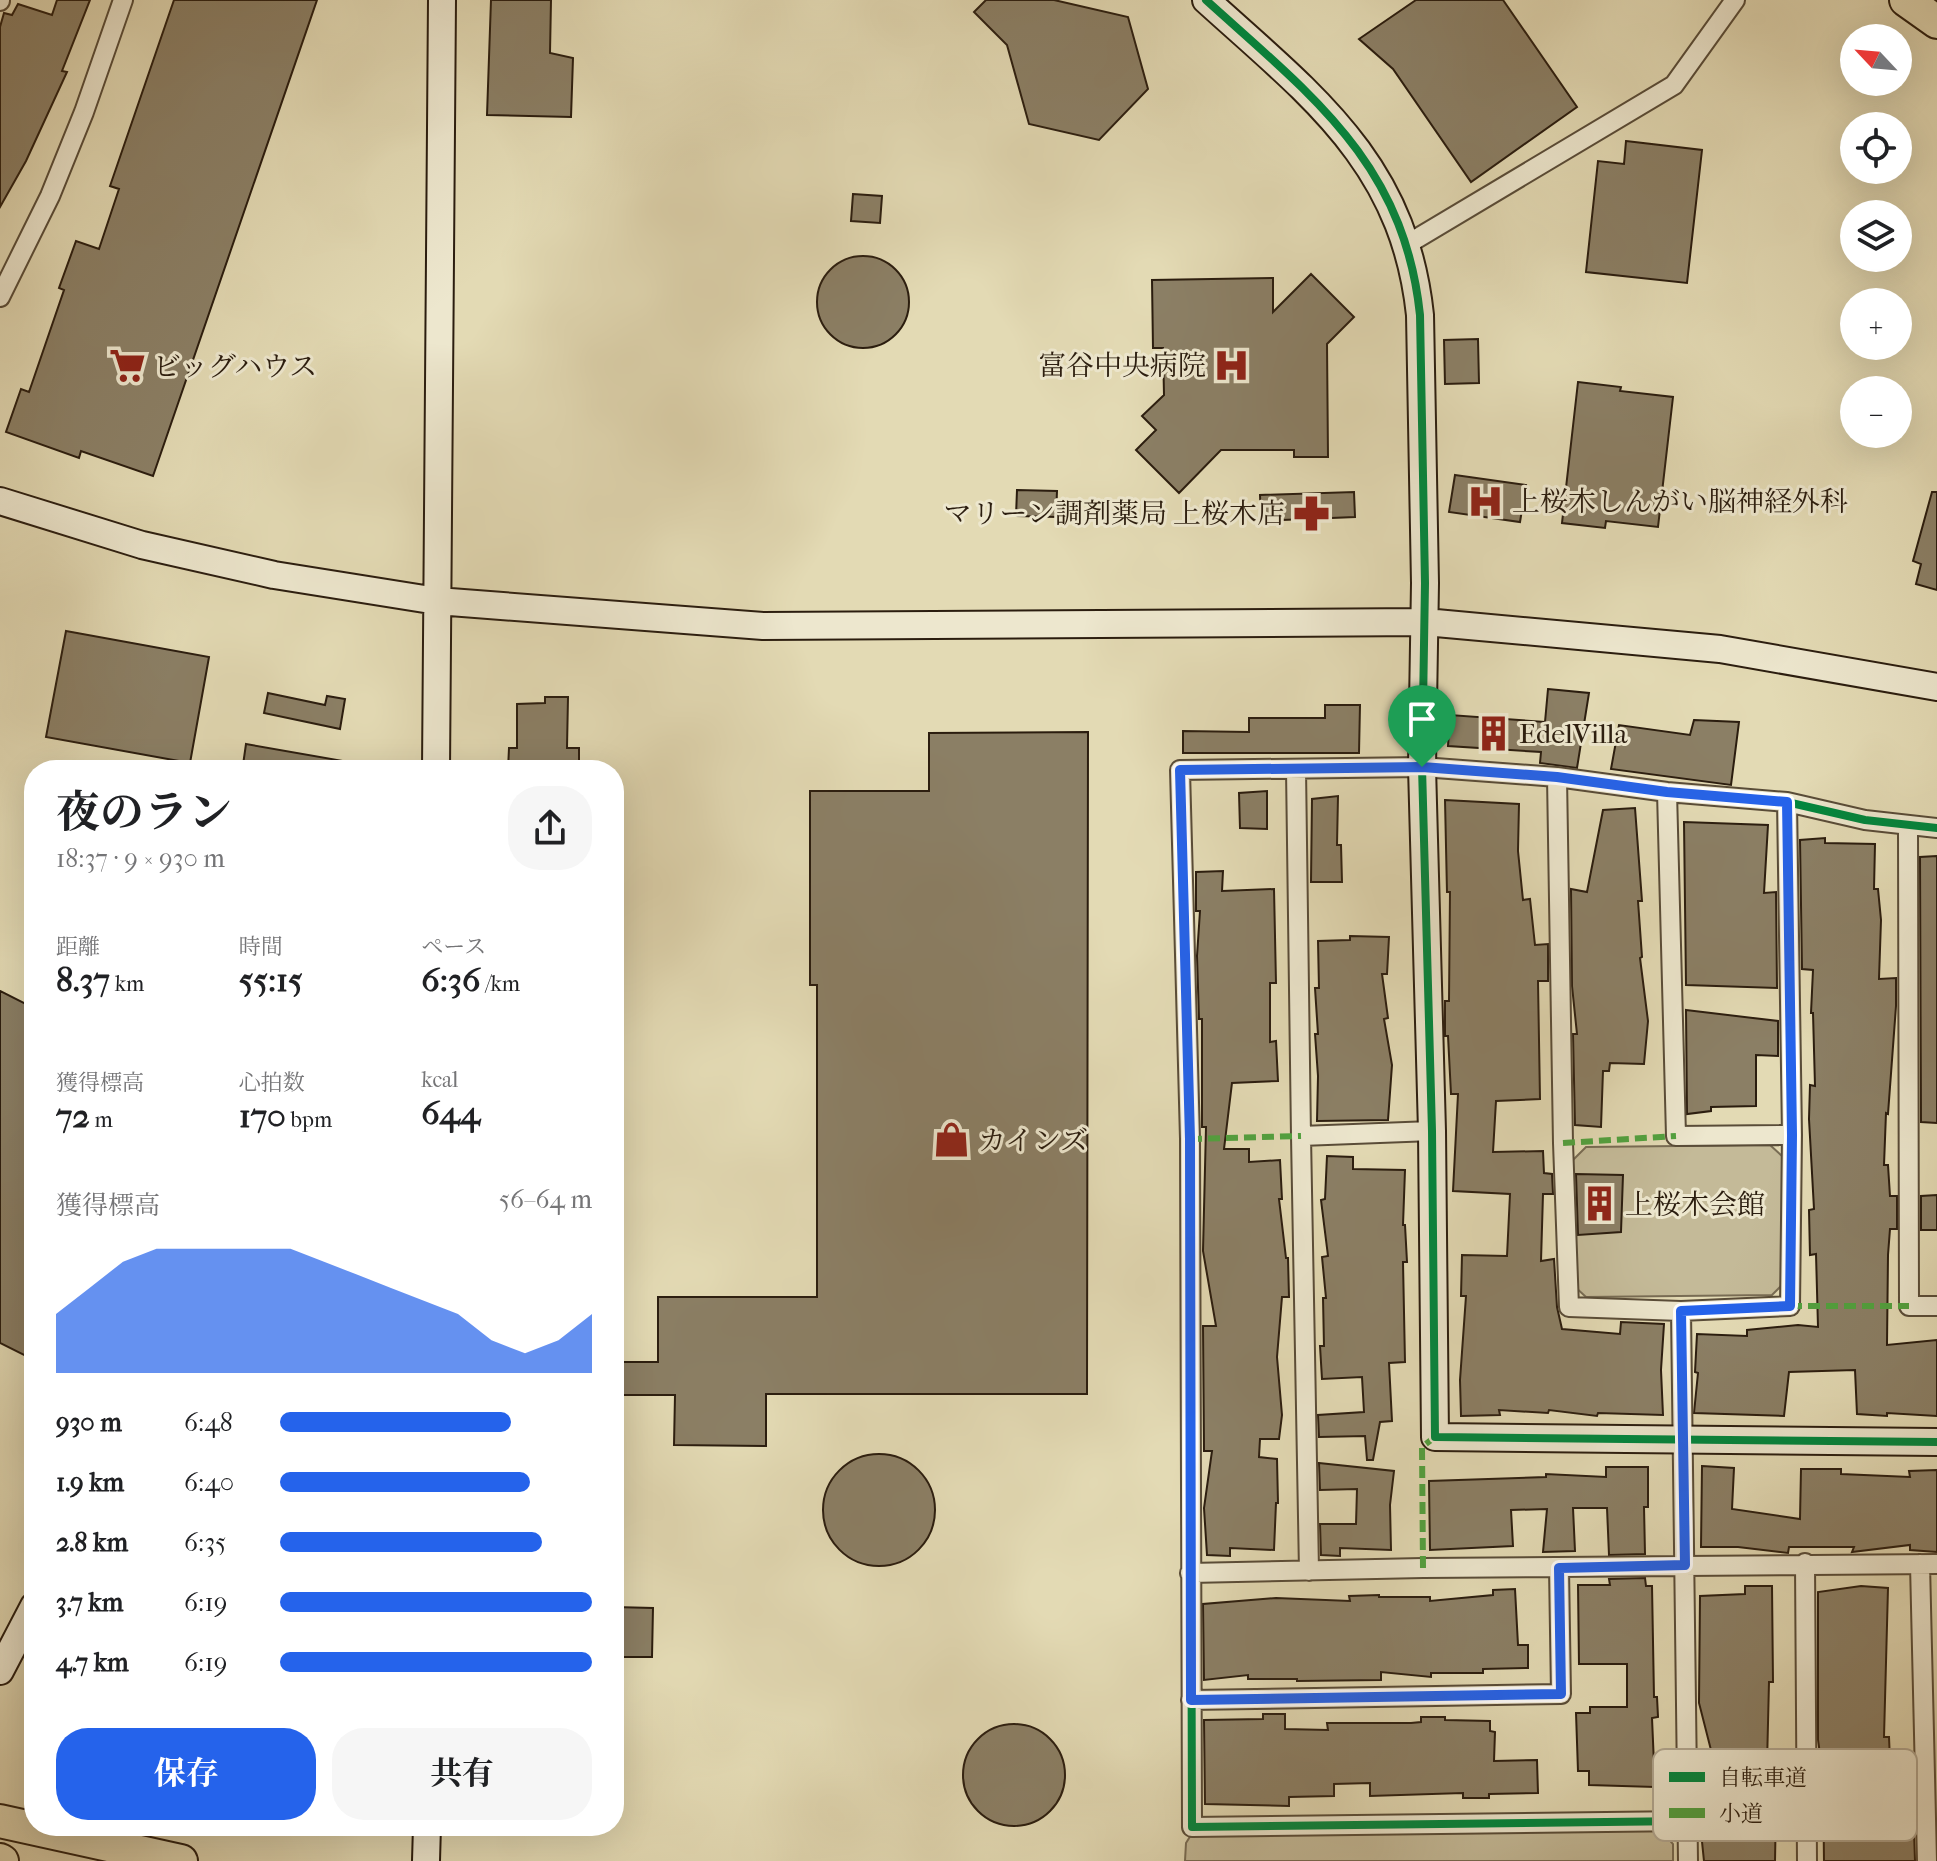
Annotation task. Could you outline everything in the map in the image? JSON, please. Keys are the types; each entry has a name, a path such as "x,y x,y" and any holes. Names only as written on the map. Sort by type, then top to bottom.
{"highway":[{"path":"1906,0 1937,22"},
{"path":"0,1821 24,1826"},
{"path":"68,1836 181,1861"}],"street":[{"path":"0,297 61,168 123,0"},
{"path":"436,760 442,0"},
{"path":"1206,0 1289,76 1358,147 1386,194 1417,283 1425,622 1422,767 1432,1131 1435,1437 1937,1442"},
{"path":"1406,245 1674,85 1735,0"},
{"path":"0,501 151,547 274,575 437,601 763,626 1425,622 1720,649 1937,687"},
{"path":"1653,1821 1192,1827 1190,1139 1180,770 1422,767 1557,777 1667,792 1787,802 1865,820 1937,828"},
{"path":"1296,769 1309,1571"},
{"path":"1557,777 1569,1307 1681,1311 1790,1306 1792,1135 1787,802"},
{"path":"1667,792 1676,1136 1792,1135"},
{"path":"1908,825 1909,1306 1937,1306"},
{"path":"1301,1136 1432,1131"},
{"path":"1681,1311 1687,1749"},
{"path":"1190,1573 1805,1563 1929,1564 1927,1861"},
{"path":"1805,1563 1806,1749"},
{"path":"1191,1700 1561,1694 1559,1568"},
{"path":"0,1671 24,1625"},
{"path":"426,1861 427,1836"},
{"path":"1807,1841 1807,1861"}],"shaded area":[{"path":"1770,1145 1782,1156 1783,1284 1772,1295 1586,1297 1573,1285 1571,1162 1586,1147"},
{"path":"1653,1830 1653,1841 1670,1841 1673,1844 1673,1861 1185,1861 1186,1843 1191,1835"}],"building":[{"path":"57,0 90,0 62,71 67,72 26,161 0,207 0,27 4,13 12,15 18,4 52,15"},
{"path":"174,0 317,0 153,476 81,451 79,458 6,432 21,389 29,392 64,290 59,288 76,241 99,249 119,189 110,186"},
{"path":"491,0 551,0 550,53 573,58 571,117 487,115"},
{"path":"986,0 1054,0 1128,17 1148,89 1099,140 1029,124 1007,45 974,12"},
{"path":"1416,0 1503,0 1577,107 1471,182 1393,69 1359,39"},
{"path":"1626,141 1702,150 1687,283 1586,272 1598,161 1624,164"},
{"path":"853,194 882,196 880,223 851,221"},
{"path":"863,256 880,260 895,270 905,285 909,302 905,319 895,334 880,344 863,348 846,344 831,334 821,319 817,302 821,285 831,270 846,260"},
{"path":"1311,274 1354,317 1327,344 1328,457 1294,457 1294,450 1221,450 1179,493 1136,450 1156,430 1142,416 1164,395 1163,348 1153,348 1152,280 1273,278 1273,312"},
{"path":"1478,339 1479,383 1445,384 1444,340"},
{"path":"1578,382 1673,397 1658,527 1606,521 1605,528 1562,523"},
{"path":"1455,475 1526,485 1520,522 1449,512"},
{"path":"1017,490 1057,491 1056,517 1016,516"},
{"path":"1354,492 1355,517 1261,521 1260,495"},
{"path":"1932,492 1937,492 1937,590 1916,584 1921,564 1913,561"},
{"path":"66,631 209,657 191,760 173,760 46,737"},
{"path":"1548,689 1589,693 1577,768 1540,763 1541,752 1448,746 1450,715 1545,722"},
{"path":"268,693 325,705 327,696 345,699 340,729 264,713"},
{"path":"545,697 568,697 567,748 579,748 579,760 508,760 509,748 517,748 517,704 545,703"},
{"path":"1325,705 1360,705 1359,753 1183,753 1183,731 1249,732 1249,718 1325,718"},
{"path":"1694,720 1739,722 1731,785 1611,769 1619,725 1690,735"},
{"name":"カインズ","path":"1088,732 1087,1394 766,1394 766,1446 674,1445 675,1395 624,1395 624,1362 658,1362 658,1297 817,1297 817,985 810,985 810,791 929,791 929,733"},
{"path":"246,744 337,760 244,760"},
{"path":"1267,791 1267,829 1240,828 1239,793"},
{"path":"1338,796 1337,845 1341,845 1342,882 1311,882 1312,799"},
{"path":"1445,800 1519,804 1518,851 1523,900 1530,899 1535,945 1548,944 1548,981 1538,981 1540,1099 1496,1101 1493,1152 1543,1151 1544,1173 1552,1174 1553,1194 1543,1194 1541,1261 1554,1259 1557,1307 1562,1329 1620,1334 1621,1322 1664,1324 1661,1370 1663,1415 1598,1413 1597,1416 1549,1410 1548,1413 1499,1410 1500,1415 1461,1416 1460,1380 1466,1296 1461,1296 1462,1255 1507,1256 1510,1194 1453,1191 1458,1094 1451,1094 1448,1036 1445,1036 1445,1001 1449,1001 1450,892 1447,892"},
{"path":"1635,808 1642,901 1638,901 1640,958 1648,1021 1644,1064 1610,1063 1609,1071 1603,1071 1601,1127 1575,1125 1573,1034 1577,1034 1572,986 1571,889 1587,892 1603,810"},
{"path":"1684,822 1768,825 1764,893 1776,892 1777,988 1686,985"},
{"path":"1825,838 1825,843 1875,844 1874,889 1878,889 1881,920 1879,979 1896,978 1884,1165 1888,1165 1890,1196 1897,1196 1897,1229 1890,1229 1888,1255 1887,1345 1937,1340 1937,1416 1857,1414 1855,1370 1789,1372 1784,1416 1694,1413 1698,1373 1695,1372 1697,1334 1747,1336 1747,1330 1798,1325 1818,1327 1816,1254 1810,1255 1809,1210 1814,1209 1809,1119 1810,1085 1815,1086 1811,1013 1813,970 1802,969 1800,840"},
{"path":"1937,856 1937,1123 1921,1122 1920,857"},
{"path":"1223,871 1222,891 1274,889 1276,983 1270,983 1270,1042 1276,1041 1278,1081 1232,1083 1224,1149 1249,1149 1249,1162 1280,1160 1282,1199 1279,1199 1288,1258 1289,1297 1282,1297 1277,1357 1282,1415 1279,1439 1260,1439 1259,1457 1277,1459 1278,1503 1274,1550 1230,1548 1230,1556 1207,1555 1204,1508 1212,1451 1204,1451 1203,1326 1216,1326 1203,1251 1206,1127 1202,1127 1202,1019 1199,1019 1197,956 1200,911 1196,911 1196,872"},
{"path":"1350,936 1389,937 1387,974 1382,974 1388,1018 1384,1019 1392,1065 1388,1120 1317,1121 1315,988 1319,988 1318,941 1350,940"},
{"path":"0,991 24,1003 24,1355 0,1343"},
{"path":"1686,1010 1778,1021 1778,1056 1756,1055 1756,1106 1711,1107 1711,1111 1687,1114"},
{"path":"1327,1156 1353,1157 1353,1169 1405,1170 1405,1362 1389,1363 1392,1421 1380,1422 1373,1460 1367,1460 1365,1436 1319,1437 1318,1415 1364,1412 1362,1377 1322,1379 1320,1346 1324,1346 1323,1298 1326,1298 1322,1257 1328,1256 1321,1200 1325,1199"},
{"name":"上桜木会館","path":"1576,1174 1623,1175 1621,1232 1578,1235"},
{"path":"1937,1195 1937,1230 1921,1230 1921,1196"},
{"path":"879,1454 901,1458 919,1470 931,1488 935,1510 931,1532 919,1550 901,1562 879,1566 857,1562 839,1550 827,1532 823,1510 827,1488 839,1470 857,1458"},
{"path":"1319,1463 1394,1471 1390,1505 1391,1550 1340,1548 1340,1556 1321,1555 1320,1524 1356,1524 1357,1489 1320,1490"},
{"path":"1702,1466 1734,1468 1732,1509 1800,1519 1801,1469 1841,1469 1841,1474 1910,1477 1909,1471 1937,1470 1937,1552 1910,1550 1910,1545 1852,1552 1854,1547 1789,1547 1788,1553 1738,1547 1701,1547"},
{"path":"1606,1467 1648,1467 1648,1507 1644,1507 1645,1554 1609,1555 1607,1508 1573,1508 1575,1551 1543,1552 1547,1509 1511,1510 1513,1546 1430,1550 1429,1481 1546,1477 1546,1474 1606,1477"},
{"path":"1645,1578 1646,1586 1652,1586 1654,1697 1657,1697 1658,1717 1652,1718 1653,1787 1589,1785 1589,1771 1578,1771 1576,1713 1590,1713 1590,1707 1627,1707 1627,1664 1579,1664 1578,1585 1610,1585 1609,1579"},
{"path":"1745,1586 1772,1586 1773,1682 1769,1682 1767,1749 1711,1749 1699,1703 1700,1596 1745,1594"},
{"path":"1861,1586 1888,1588 1884,1737 1889,1737 1890,1749 1819,1749 1818,1592"},
{"path":"1515,1589 1518,1645 1528,1645 1528,1668 1483,1669 1483,1673 1431,1673 1431,1677 1381,1672 1381,1680 1297,1681 1248,1679 1248,1675 1204,1680 1203,1604 1276,1598 1350,1601 1349,1596 1379,1595 1430,1597 1430,1601 1493,1595 1493,1590"},
{"path":"624,1607 653,1608 652,1657 624,1657"},
{"path":"1263,1714 1285,1714 1285,1729 1328,1730 1327,1723 1411,1723 1421,1722 1421,1717 1490,1721 1490,1731 1495,1732 1494,1761 1537,1760 1538,1793 1489,1794 1489,1798 1463,1798 1463,1793 1370,1796 1370,1783 1334,1784 1334,1796 1289,1797 1289,1806 1205,1804 1204,1720 1263,1719"},
{"path":"1014,1724 1034,1728 1050,1739 1061,1755 1065,1775 1061,1795 1050,1811 1034,1822 1014,1826 994,1822 978,1811 967,1795 963,1775 967,1755 978,1739 994,1728"},
{"path":"1702,1841 1775,1841 1775,1861 1704,1861"},
{"path":"1824,1841 1914,1841 1915,1861 1824,1861"}],"marked path":[{"path":"1190,1139 1301,1136"},
{"path":"1563,1143 1676,1136"},
{"path":"1790,1306 1909,1306"},
{"path":"1423,1568 1422,1447 1435,1437"}],"cycle path":[{"path":"1206,0 1316,102 1347,136 1373,174 1395,215 1411,262 1420,315 1425,583 1422,767 1432,1131 1435,1437 1937,1442"},
{"path":"1653,1821 1192,1827 1190,1139 1180,770 1422,767 1557,777 1667,792 1787,802 1865,820 1937,828"}],"place":[{"name":"富谷中央病院","path":"1232,365"},
{"name":"ビッグハウス","path":"127,366"},
{"name":"上桜木しんがい脳神経外科","path":"1486,501"},
{"name":"マリーン調剤薬局 上桜木店","path":"1311,513"},
{"name":"EdelVilla","path":"1493,733"},
{"name":"カインズ","path":"952,1140"},
{"name":"上桜木会館","path":"1599,1204"}],"route":[{"path":"1422,767 1557,777 1667,792 1787,802 1792,1135 1790,1306 1681,1311 1685,1565 1559,1568 1561,1694 1191,1700 1190,1139 1180,770 1422,767"}]}
